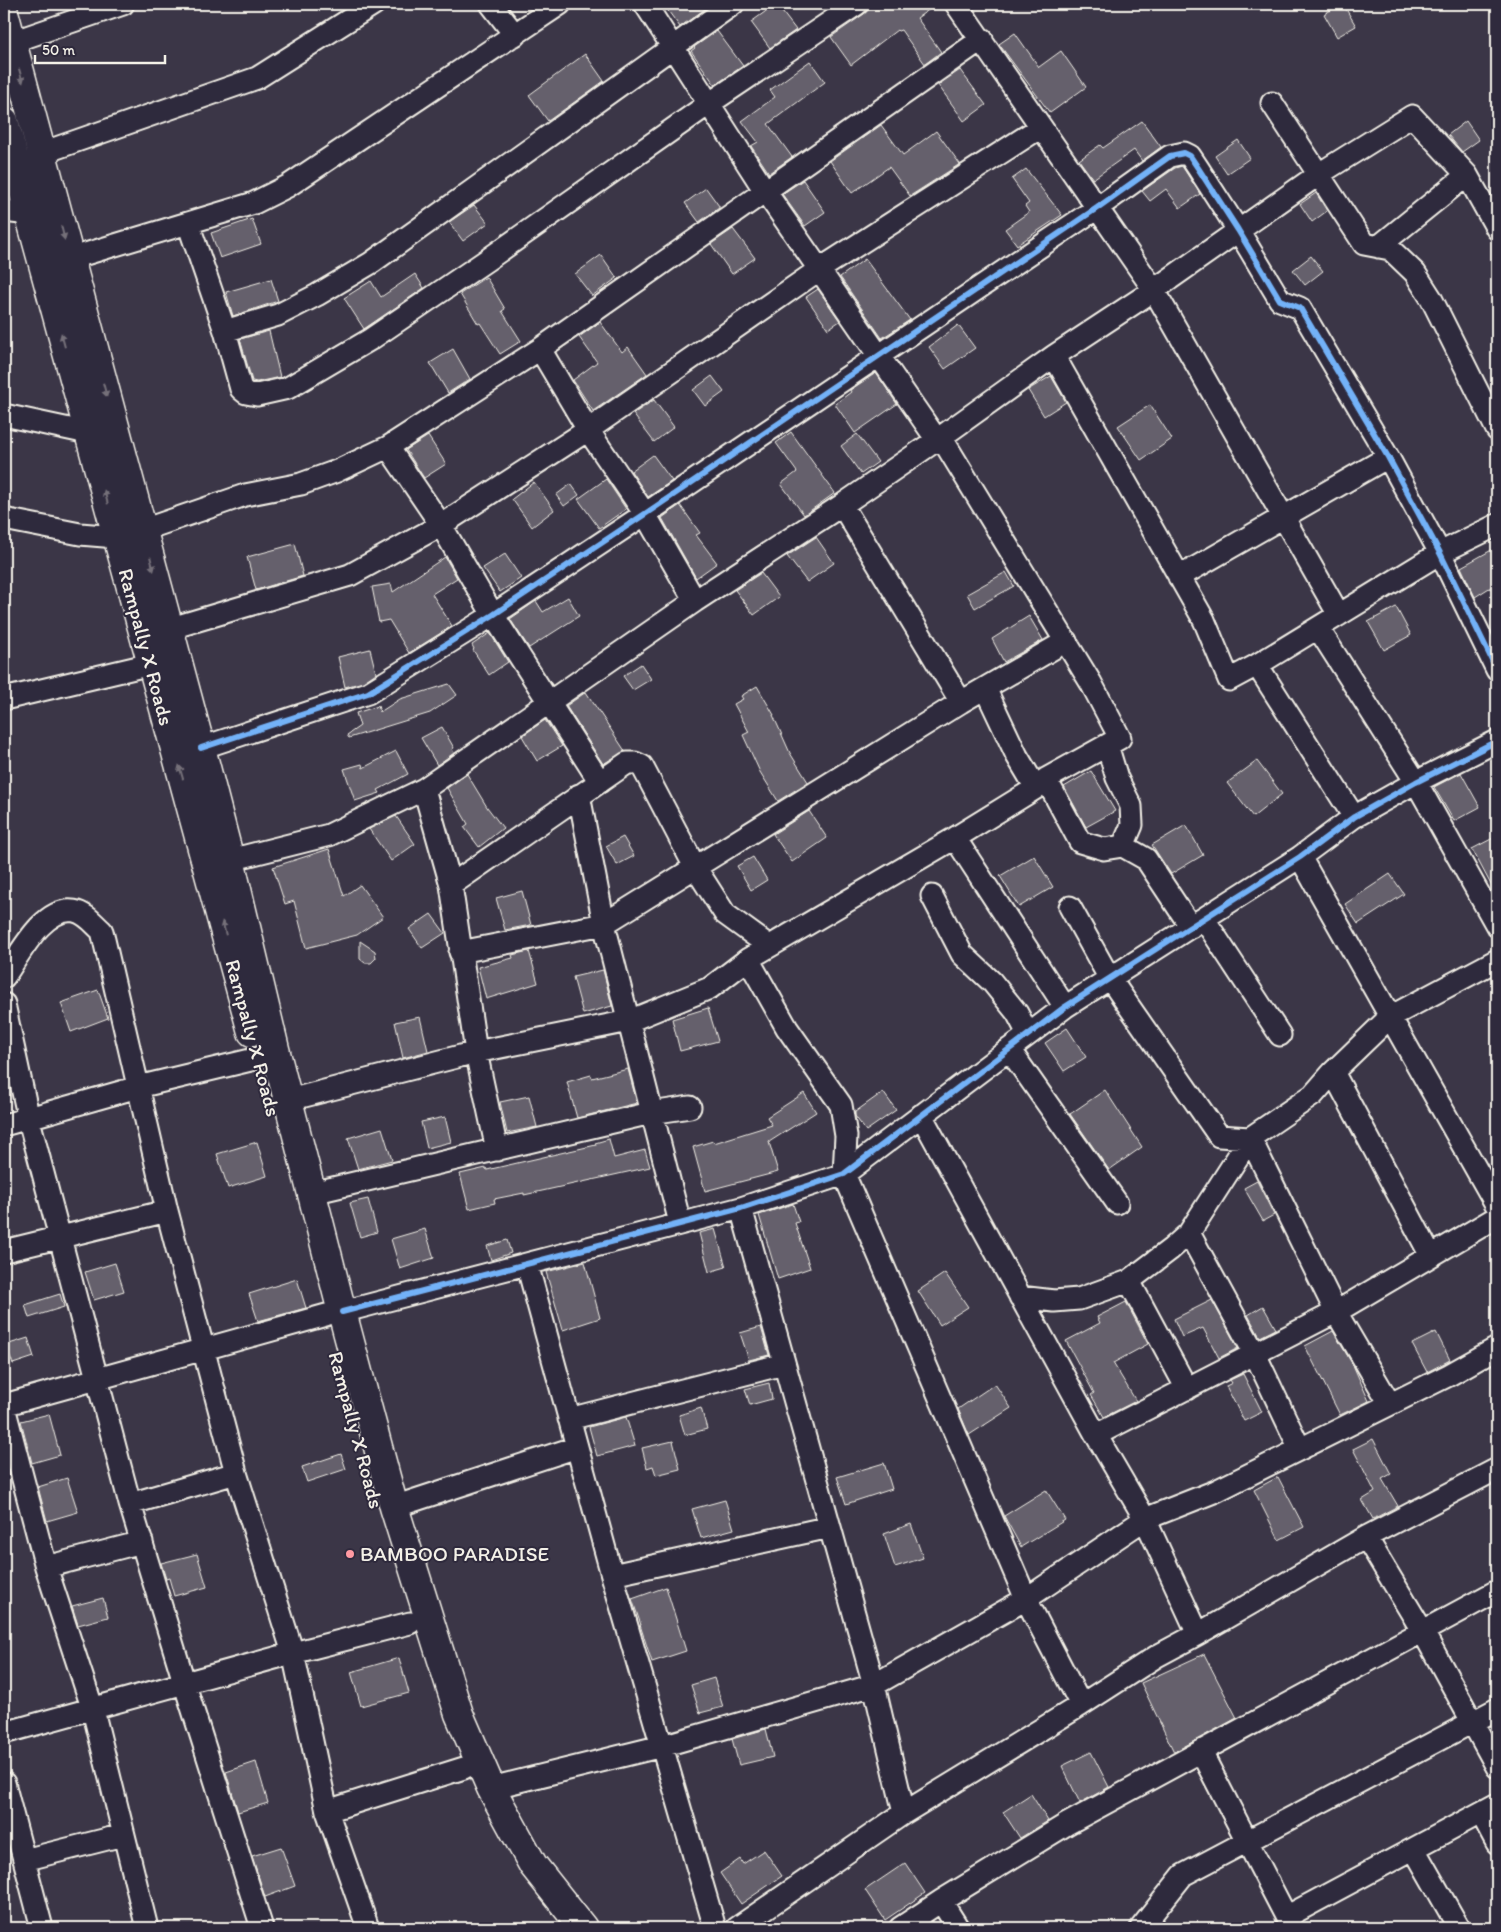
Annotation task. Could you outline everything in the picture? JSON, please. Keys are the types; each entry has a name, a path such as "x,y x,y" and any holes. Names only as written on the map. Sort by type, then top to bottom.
{"main road":[{"path":"4,12 168,629 173,697 201,748 230,860 312,1193 334,1314 459,1714 491,1788 533,1865 584,1928"},
{"name":"Rampally X Roads","path":"4,121 16,212 88,433 151,664 173,697 259,1058 334,1314 369,1483 410,1623 433,1691 464,1768 501,1843 536,1896 564,1928"}],"street":[{"path":"12,42 123,4"},
{"path":"42,154 257,78 374,4"},
{"path":"491,4 515,35"},
{"path":"69,259 254,203 288,186 560,4"},
{"path":"289,1100 476,1052 629,1021 710,988 748,959 769,946 955,838 1041,784 1120,738 1066,641 939,439 765,191 646,4"},
{"path":"225,331 278,315 317,295 371,263 733,4"},
{"path":"188,223 225,331 241,389 251,395 267,394 288,388 386,329 710,103 857,4"},
{"path":"956,4 1154,290 1339,615"},
{"path":"143,530 245,496 300,484 337,471 388,446 540,349 982,39"},
{"path":"1272,103 1364,244 1390,249 1415,273 1426,290 1497,430"},
{"path":"230,860 329,835 424,789 695,601 939,439 1054,356 1154,290 1319,174 1412,116 1467,175 1497,229"},
{"path":"168,629 350,575 441,525 588,430 820,268 1041,127"},
{"path":"201,748 368,693 493,615 645,514 878,354 901,341 1097,208 1170,156 1184,152 1190,156 1238,230 1280,300 1300,308 1388,457 1440,553 1497,670"},
{"path":"1378,247 1467,175"},
{"path":"540,349 588,430 645,514 695,601"},
{"path":"1054,356 1204,620 1229,680 1440,553 1497,525"},
{"path":"4,415 88,433"},
{"path":"388,446 441,525 493,615 600,782"},
{"path":"1179,576 1284,518 1388,457"},
{"path":"842,505 961,702"},
{"path":"4,520 80,534 116,537"},
{"path":"1318,628 1416,782 1497,926"},
{"path":"460,952 604,924 961,702 1066,641"},
{"path":"4,699 151,664"},
{"path":"1256,665 1354,817"},
{"path":"985,688 1017,756 1041,784 1080,842 1104,849 1123,846 1146,858 1198,923 1280,1035"},
{"path":"147,1928 93,1710 46,1567 4,1406 334,1314 741,1208 844,1174 1065,1007 1300,857 1354,817 1416,782 1497,741"},
{"path":"1106,745 1117,778 1131,806 1132,825 1123,846"},
{"path":"451,885 627,763 635,763 642,766 695,867 725,914 769,946"},
{"path":"424,789 451,885 476,1052 497,1150"},
{"path":"580,795 604,924 680,1223"},
{"path":"955,838 1065,1007"},
{"path":"1300,857 1497,1206"},
{"path":"932,896 962,954 992,982 1016,1014 1028,1034"},
{"path":"1070,907 1110,979 1219,1136 1250,1138"},
{"path":"4,977 38,927 60,913 74,911 87,916 102,931 167,1211 236,1473 293,1653 327,1811 368,1928"},
{"path":"748,959 787,1028 841,1105 846,1136 844,1174 1026,1599 1081,1705"},
{"path":"1020,1296 1054,1300 1079,1299 1129,1281 1189,1233 1250,1138 1313,1095 1390,1017 1497,960"},
{"path":"4,1004 29,1120 130,1504 262,1928"},
{"path":"1008,1049 1116,1203"},
{"path":"4,1125 29,1120 138,1087 259,1058"},
{"path":"1334,1072 1431,1256"},
{"path":"312,1193 690,1106"},
{"path":"921,1115 1096,1436 1145,1519 1198,1634"},
{"path":"1250,1138 1336,1312 1390,1404"},
{"path":"741,1208 874,1685 904,1813"},
{"path":"4,1251 167,1211"},
{"path":"1096,1436 1336,1312 1497,1217"},
{"path":"1189,1233 1255,1354 1300,1449"},
{"path":"527,1264 612,1575 715,1928"},
{"path":"1129,1281 1187,1389"},
{"path":"491,1788 662,1746 874,1685 1026,1599 1145,1519 1216,1491 1497,1348"},
{"path":"569,1419 784,1364"},
{"path":"394,1507 577,1447"},
{"path":"736,1928 904,1813 1081,1705 1157,1656 1366,1537 1497,1469"},
{"path":"130,1504 236,1473"},
{"path":"612,1575 830,1527"},
{"path":"1366,1537 1423,1632 1497,1767"},
{"path":"46,1567 142,1542"},
{"path":"900,1928 1067,1824 1497,1591"},
{"path":"4,1733 185,1685 293,1653 410,1623"},
{"path":"1141,1928 1183,1875 1497,1709"},
{"path":"1201,1752 1289,1923 1414,1848 1489,1808 1497,1843"},
{"path":"327,1811 464,1768"},
{"path":"4,1783 42,1928"},
{"path":"24,1860 123,1836"},
{"path":"1414,1848 1459,1928"},
{"path":"941,1901 958,1928"}],"building":[{"path":"663,4 712,4 680,27"},
{"path":"776,4 796,30 770,48 751,22"},
{"path":"875,4 937,4 917,18 941,52 925,64 901,30 897,30 851,65 831,37"},
{"path":"1343,4 1356,26 1337,37 1324,14"},
{"path":"717,31 743,66 715,85 691,51"},
{"path":"1015,33 1039,67 1061,51 1086,87 1050,113 999,44"},
{"path":"585,54 604,81 548,121 529,95"},
{"path":"810,61 825,82 768,124 792,157 769,173 751,146 758,142 742,121 775,97 770,90"},
{"path":"960,70 986,105 964,121 938,85"},
{"path":"1142,121 1161,147 1142,161 1134,150 1093,179 1079,160 1100,145 1103,148"},
{"path":"1466,121 1479,140 1462,152 1448,135"},
{"path":"881,125 903,155 936,131 960,164 910,196 889,167 852,193 830,161"},
{"path":"1238,140 1250,158 1227,174 1215,156"},
{"path":"1182,166 1200,194 1180,208 1166,189 1150,201 1142,191 1175,168"},
{"path":"1026,169 1062,215 1017,245 1005,229 1029,212 1025,206 1029,203 1012,179"},
{"path":"803,180 825,212 805,226 782,194"},
{"path":"706,188 719,208 699,222 685,203"},
{"path":"1316,193 1327,211 1312,222 1300,204"},
{"path":"474,205 488,223 463,241 449,222"},
{"path":"252,219 261,244 220,258 211,233"},
{"path":"733,229 755,258 732,274 711,244"},
{"path":"601,255 617,278 592,296 575,274"},
{"path":"1311,256 1323,271 1305,285 1293,270"},
{"path":"865,259 910,320 882,338 840,277"},
{"path":"415,274 424,288 364,329 344,298 371,281 381,297"},
{"path":"486,277 505,309 502,311 521,341 500,354 480,323 478,324 460,294"},
{"path":"271,279 278,301 233,316 226,292"},
{"path":"818,289 840,321 828,329 806,297"},
{"path":"600,322 622,352 628,347 647,374 593,411 573,380 597,362 579,337"},
{"path":"958,325 975,348 945,369 929,347"},
{"path":"269,331 280,377 257,382 252,381 240,339"},
{"path":"453,349 470,379 448,393 430,363"},
{"path":"876,373 897,404 855,433 835,404 851,392 850,390"},
{"path":"712,376 724,392 705,406 693,390"},
{"path":"1051,376 1066,402 1044,416 1028,390"},
{"path":"654,400 674,427 654,442 633,414"},
{"path":"1150,405 1172,439 1141,460 1118,426"},
{"path":"791,432 835,493 804,515 781,484 797,472 776,443"},
{"path":"857,434 878,462 861,474 841,446"},
{"path":"428,436 446,464 424,478 406,450"},
{"path":"653,455 672,481 648,497 631,471"},
{"path":"606,479 626,509 599,528 578,499"},
{"path":"534,482 554,510 532,527 512,499"},
{"path":"571,484 579,495 564,506 556,495"},
{"path":"680,505 700,533 696,535 717,563 696,578 662,518"},
{"path":"816,537 834,563 807,582 787,556"},
{"path":"295,544 303,576 256,590 247,557"},
{"path":"1497,547 1497,583 1475,597 1461,567"},
{"path":"505,554 521,578 500,592 483,568"},
{"path":"445,557 457,578 432,594 452,626 409,653 389,620 379,622 372,587 391,584 393,592"},
{"path":"1006,572 1014,586 975,608 967,594"},
{"path":"761,573 779,597 754,615 735,590"},
{"path":"568,597 579,616 529,648 510,619 536,601 543,612"},
{"path":"1396,607 1411,635 1384,650 1368,622"},
{"path":"1029,616 1043,640 1004,662 992,639"},
{"path":"490,633 508,662 489,675 473,650 472,645"},
{"path":"370,649 376,673 363,682 345,687 338,657"},
{"path":"641,664 651,679 633,690 623,676"},
{"path":"449,684 457,695 430,713 349,738 347,735 360,726 356,713 378,706 380,712 400,699"},
{"path":"757,686 774,715 790,753 808,782 778,801 760,772 743,735 749,732 734,704 743,699 741,696"},
{"path":"586,692 625,751 603,764 566,706"},
{"path":"545,720 562,746 537,761 522,736"},
{"path":"442,727 454,748 452,749 454,753 437,765 421,738"},
{"path":"396,751 408,774 378,790 380,793 355,801 344,769 362,764 363,768"},
{"path":"1257,761 1282,794 1253,817 1227,783"},
{"path":"1091,771 1115,811 1086,827 1064,787"},
{"path":"1461,773 1480,807 1454,821 1434,787"},
{"path":"467,774 487,807 503,828 479,847 464,827 468,824 447,788"},
{"path":"809,811 827,838 792,862 773,834"},
{"path":"396,816 415,844 391,861 369,829"},
{"path":"1186,825 1203,855 1171,874 1152,845"},
{"path":"1497,836 1497,896 1472,849"},
{"path":"623,837 634,856 617,865 606,846"},
{"path":"329,849 344,896 360,885 383,917 357,935 306,948 294,901 285,904 273,867"},
{"path":"1034,856 1053,887 1019,907 1000,876"},
{"path":"753,857 767,880 751,890 737,866"},
{"path":"1390,874 1404,894 1358,924 1345,904"},
{"path":"522,891 531,925 505,930 496,898"},
{"path":"431,914 445,933 422,948 409,929"},
{"path":"360,941 375,951 376,958 371,963 365,963 360,959"},
{"path":"529,951 538,983 486,999 478,967 513,958 512,955"},
{"path":"603,970 612,1006 583,1014 573,977"},
{"path":"98,990 108,1018 71,1032 61,1003"},
{"path":"708,1008 718,1041 680,1051 672,1019"},
{"path":"420,1017 428,1051 403,1058 395,1022"},
{"path":"1067,1028 1086,1057 1064,1071 1045,1043"},
{"path":"628,1069 637,1103 577,1118 567,1082 591,1075 592,1078"},
{"path":"1105,1090 1142,1147 1109,1170 1070,1114"},
{"path":"883,1092 896,1110 866,1131 855,1116 855,1112"},
{"path":"804,1093 816,1112 769,1142 778,1172 705,1191 693,1147 713,1141 714,1143 772,1125 767,1117"},
{"path":"529,1096 537,1127 507,1133 500,1102"},
{"path":"445,1117 451,1142 427,1148 421,1122"},
{"path":"382,1128 392,1160 358,1169 348,1138"},
{"path":"609,1139 614,1158 645,1150 650,1167 524,1195 524,1193 494,1199 495,1203 469,1209 460,1174 486,1168 487,1170 596,1145 595,1143"},
{"path":"257,1142 267,1176 228,1188 217,1154"},
{"path":"1257,1181 1274,1215 1263,1221 1244,1188"},
{"path":"368,1199 377,1232 360,1237 350,1203"},
{"path":"793,1204 799,1222 795,1223 810,1268 778,1279 759,1215"},
{"path":"425,1229 434,1258 400,1269 391,1239"},
{"path":"715,1229 726,1267 709,1272 699,1233"},
{"path":"507,1240 511,1253 491,1260 487,1246"},
{"path":"585,1262 600,1318 563,1330 546,1272"},
{"path":"115,1263 124,1291 94,1300 85,1272"},
{"path":"945,1273 968,1307 940,1325 918,1291"},
{"path":"297,1279 306,1308 258,1321 249,1294"},
{"path":"60,1294 64,1307 29,1318 25,1305"},
{"path":"1212,1300 1238,1348 1219,1358 1203,1328 1182,1337 1174,1319"},
{"path":"1126,1302 1148,1344 1113,1363 1136,1401 1104,1417 1091,1395 1094,1393 1066,1341 1100,1323 1097,1317"},
{"path":"1263,1306 1276,1329 1260,1337 1248,1315"},
{"path":"761,1327 769,1355 749,1360 740,1333"},
{"path":"1333,1331 1353,1365 1369,1401 1340,1415 1305,1346"},
{"path":"1436,1332 1450,1360 1427,1372 1412,1344"},
{"path":"28,1338 34,1357 13,1364 6,1345"},
{"path":"1243,1374 1262,1412 1244,1421 1226,1386 1232,1383 1230,1380"},
{"path":"769,1383 772,1399 750,1405 745,1389"},
{"path":"995,1384 1011,1408 969,1435 958,1409"},
{"path":"701,1408 707,1429 685,1435 679,1415"},
{"path":"49,1414 60,1455 32,1463 21,1421"},
{"path":"626,1417 635,1446 597,1456 589,1427"},
{"path":"1373,1439 1391,1474 1382,1479 1398,1506 1373,1519 1362,1500 1375,1492 1353,1449"},
{"path":"673,1441 680,1469 656,1475 653,1466 647,1468 642,1448"},
{"path":"341,1454 346,1469 307,1482 302,1467"},
{"path":"884,1463 892,1489 846,1504 837,1477"},
{"path":"1278,1477 1304,1527 1279,1540 1254,1490"},
{"path":"67,1478 78,1512 47,1521 38,1487"},
{"path":"1046,1490 1065,1520 1021,1547 1004,1516"},
{"path":"725,1500 734,1529 701,1538 692,1509"},
{"path":"911,1524 923,1558 895,1567 884,1534"},
{"path":"197,1554 207,1587 174,1596 169,1578 166,1579 161,1563"},
{"path":"666,1587 686,1651 652,1662 632,1599"},
{"path":"103,1598 108,1617 78,1625 72,1606"},
{"path":"1204,1654 1237,1718 1174,1752 1141,1683"},
{"path":"399,1658 409,1693 361,1706 351,1672"},
{"path":"714,1678 723,1707 700,1713 691,1685"},
{"path":"766,1729 773,1757 739,1765 732,1739"},
{"path":"1091,1752 1109,1787 1080,1803 1062,1766"},
{"path":"256,1762 268,1803 238,1812 226,1772"},
{"path":"1031,1794 1048,1821 1020,1838 1003,1812"},
{"path":"281,1847 295,1886 265,1897 252,1856"},
{"path":"764,1850 782,1876 741,1904 720,1873 740,1859 743,1864"},
{"path":"905,1863 925,1893 885,1920 865,1890"}],"cycle path":[{"path":"201,748 368,693 493,615 645,514 1097,208 1170,156 1184,153 1190,156 1198,168 1280,300 1300,308 1388,457 1440,553 1497,670"},
{"path":"342,1312 741,1208 844,1174 1065,1007 1300,857 1354,817 1416,782 1497,741"}],"place":[{"name":"BAMBOO PARADISE","path":"350,1554"}]}
